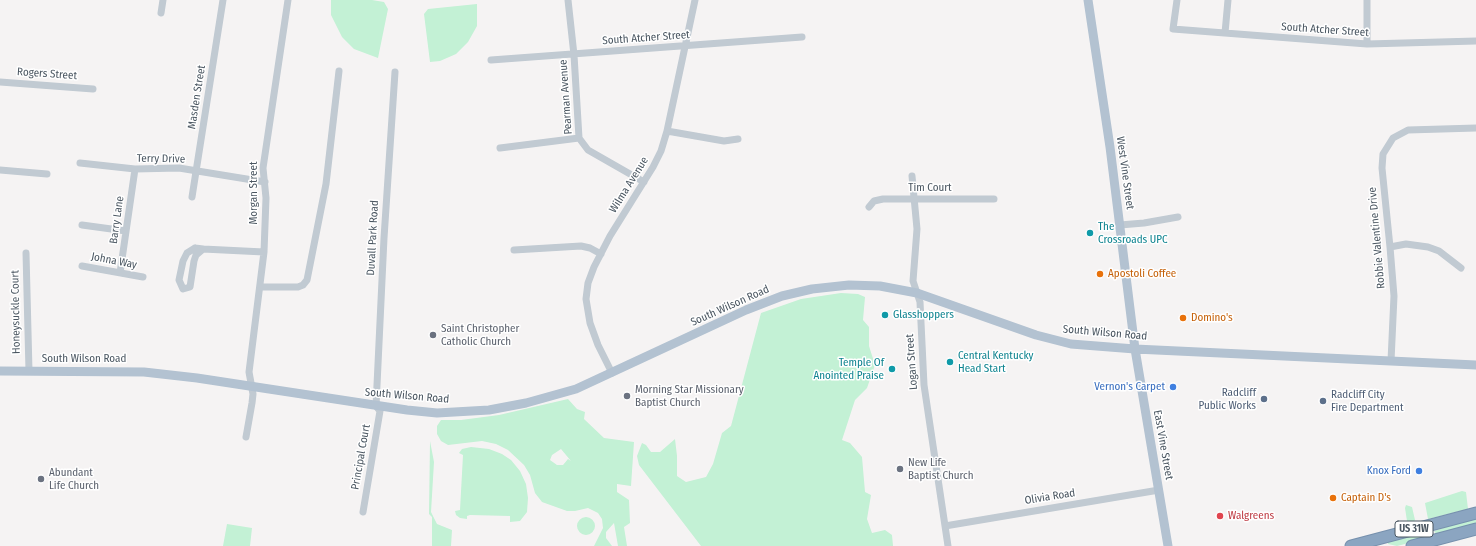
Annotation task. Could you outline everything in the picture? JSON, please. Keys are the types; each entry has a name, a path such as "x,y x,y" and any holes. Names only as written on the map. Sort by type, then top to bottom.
{"highway":[{"name":"US 31W","path":"1351,546 1476,513"},
{"name":"US 31W","path":"1412,546 1476,529"}],"main road":[{"name":"West Vine Street","path":"1088,0 1120,225 1135,349"},
{"name":"South Wilson Road","path":"0,371 144,372 251,386 376,406 437,413 489,410 562,394 612,373 746,310 797,292 849,285 880,286 917,293 1036,335 1059,341 1093,346 1476,365"},
{"name":"East Vine Street","path":"1135,349 1168,546"}],"street":[{"path":"161,13 163,0"},
{"name":"Masden Street","path":"192,197 223,0"},
{"name":"Morgan Street","path":"246,437 253,394 249,372 264,252 266,198 263,168 288,0"},
{"name":"Pearman Avenue","path":"568,0 574,55 579,138 588,150 644,182"},
{"name":"Wilma Avenue","path":"612,373 592,331 586,299 590,275 661,151 667,131 694,0"},
{"name":"South Atcher Street","path":"1176,0 1173,29 1367,44 1476,41"},
{"path":"1225,33 1228,0"},
{"path":"1367,0 1367,44"},
{"name":"South Atcher Street","path":"491,60 802,37"},
{"path":"260,287 298,287 303,285 307,280 326,184 340,71"},
{"name":"Duvall Park Road","path":"376,406 384,238 395,72"},
{"name":"Rogers Street","path":"0,82 93,89"},
{"name":"Robbie Valentine Drive","path":"1391,361 1394,296 1382,161 1389,142 1398,134 1413,129 1476,128"},
{"path":"667,131 724,141 738,139"},
{"path":"500,148 579,138"},
{"name":"Terry Drive","path":"80,163 135,169 174,168 265,182"},
{"name":"Barry Lane","path":"120,273 135,169"},
{"path":"0,170 47,174"},
{"name":"Logan Street","path":"912,176 916,230 914,281 920,308 924,385 948,546"},
{"name":"Tim Court","path":"868,207 878,200 994,199"},
{"path":"1120,225 1144,223 1178,217"},
{"path":"82,226 126,231"},
{"path":"1390,247 1406,244 1428,247 1439,251 1461,268"},
{"path":"514,250 581,246 590,248 601,254"},
{"path":"203,249 196,255 190,287 183,289 179,280 187,253 192,249 203,249 264,252"},
{"name":"Honeysuckle Court","path":"26,253 28,371"},
{"name":"Johna Way","path":"82,266 142,277"},
{"name":"Principal Court","path":"362,512 380,412 376,406"},
{"name":"Olivia Road","path":"945,526 1158,490"}],"green space":[{"path":"331,0 372,0 384,2 388,9 378,58 354,49 342,37 331,15"},
{"path":"477,4 477,26 468,42 456,54 440,61 430,62 424,14 428,9"},
{"path":"841,293 858,294 865,297 863,320 869,327 869,346 875,365 867,388 855,400 842,440 850,443 862,457 865,492 871,495 867,519 872,533 885,530 892,535 893,546 701,546 639,465 637,456 642,443 646,445 651,452 660,452 675,439 677,476 686,482 706,477 713,464 722,433 731,426 761,313 801,299"},
{"path":"568,399 577,409 585,412 584,419 604,438 634,442 631,486 617,484 617,492 629,500 630,523 624,527 627,546 618,546 614,523 606,532 606,538 612,546 594,546 603,528 602,519 598,513 588,508 567,511 542,502 535,493 530,475 524,465 508,450 496,444 482,441 448,445 441,441 437,434 437,426 441,420 461,420 499,415","holes":["561,449 571,461 568,459 563,465 557,465 550,460 552,455"]},
{"path":"430,441 434,462 431,512 437,524 452,530 451,546 432,546 432,517 429,514"},
{"path":"471,447 489,449 502,454 511,460 520,471 526,484 528,498 527,512 520,521 510,522 510,516 470,515 467,516 467,519 460,518 456,515 455,511 460,510 463,455 459,453 462,449"},
{"path":"1462,491 1466,492 1468,509 1428,519 1425,503"},
{"path":"1406,505 1412,507 1415,520 1412,524 1407,521"},
{"path":"586,517 592,520 595,526 592,532 586,535 580,532 577,526 580,520"},
{"path":"1476,517 1476,525 1437,535 1434,531"},
{"path":"227,524 252,528 250,546 223,546"},
{"path":"1420,532 1422,536 1421,540 1397,546 1388,544 1388,541"}],"place":[{"name":"The Crossroads UPC","path":"1090,233"},
{"name":"Apostoli Coffee","path":"1100,274"},
{"name":"Glasshoppers","path":"885,315"},
{"name":"Domino's","path":"1183,318"},
{"name":"Saint Christopher Catholic Church","path":"433,335"},
{"name":"Central Kentucky Head Start","path":"950,362"},
{"name":"Temple Of Anointed Praise","path":"892,369"},
{"name":"Vernon's Carpet","path":"1173,387"},
{"name":"Morning Star Missionary Baptist Church","path":"627,396"},
{"name":"Radcliff Public Works","path":"1264,399"},
{"name":"Radcliff City Fire Department","path":"1323,401"},
{"name":"New Life Baptist Church","path":"900,469"},
{"name":"Knox Ford","path":"1419,471"},
{"name":"Abundant Life Church","path":"41,479"},
{"name":"Captain D's","path":"1333,498"},
{"name":"Walgreens","path":"1220,516"}]}
